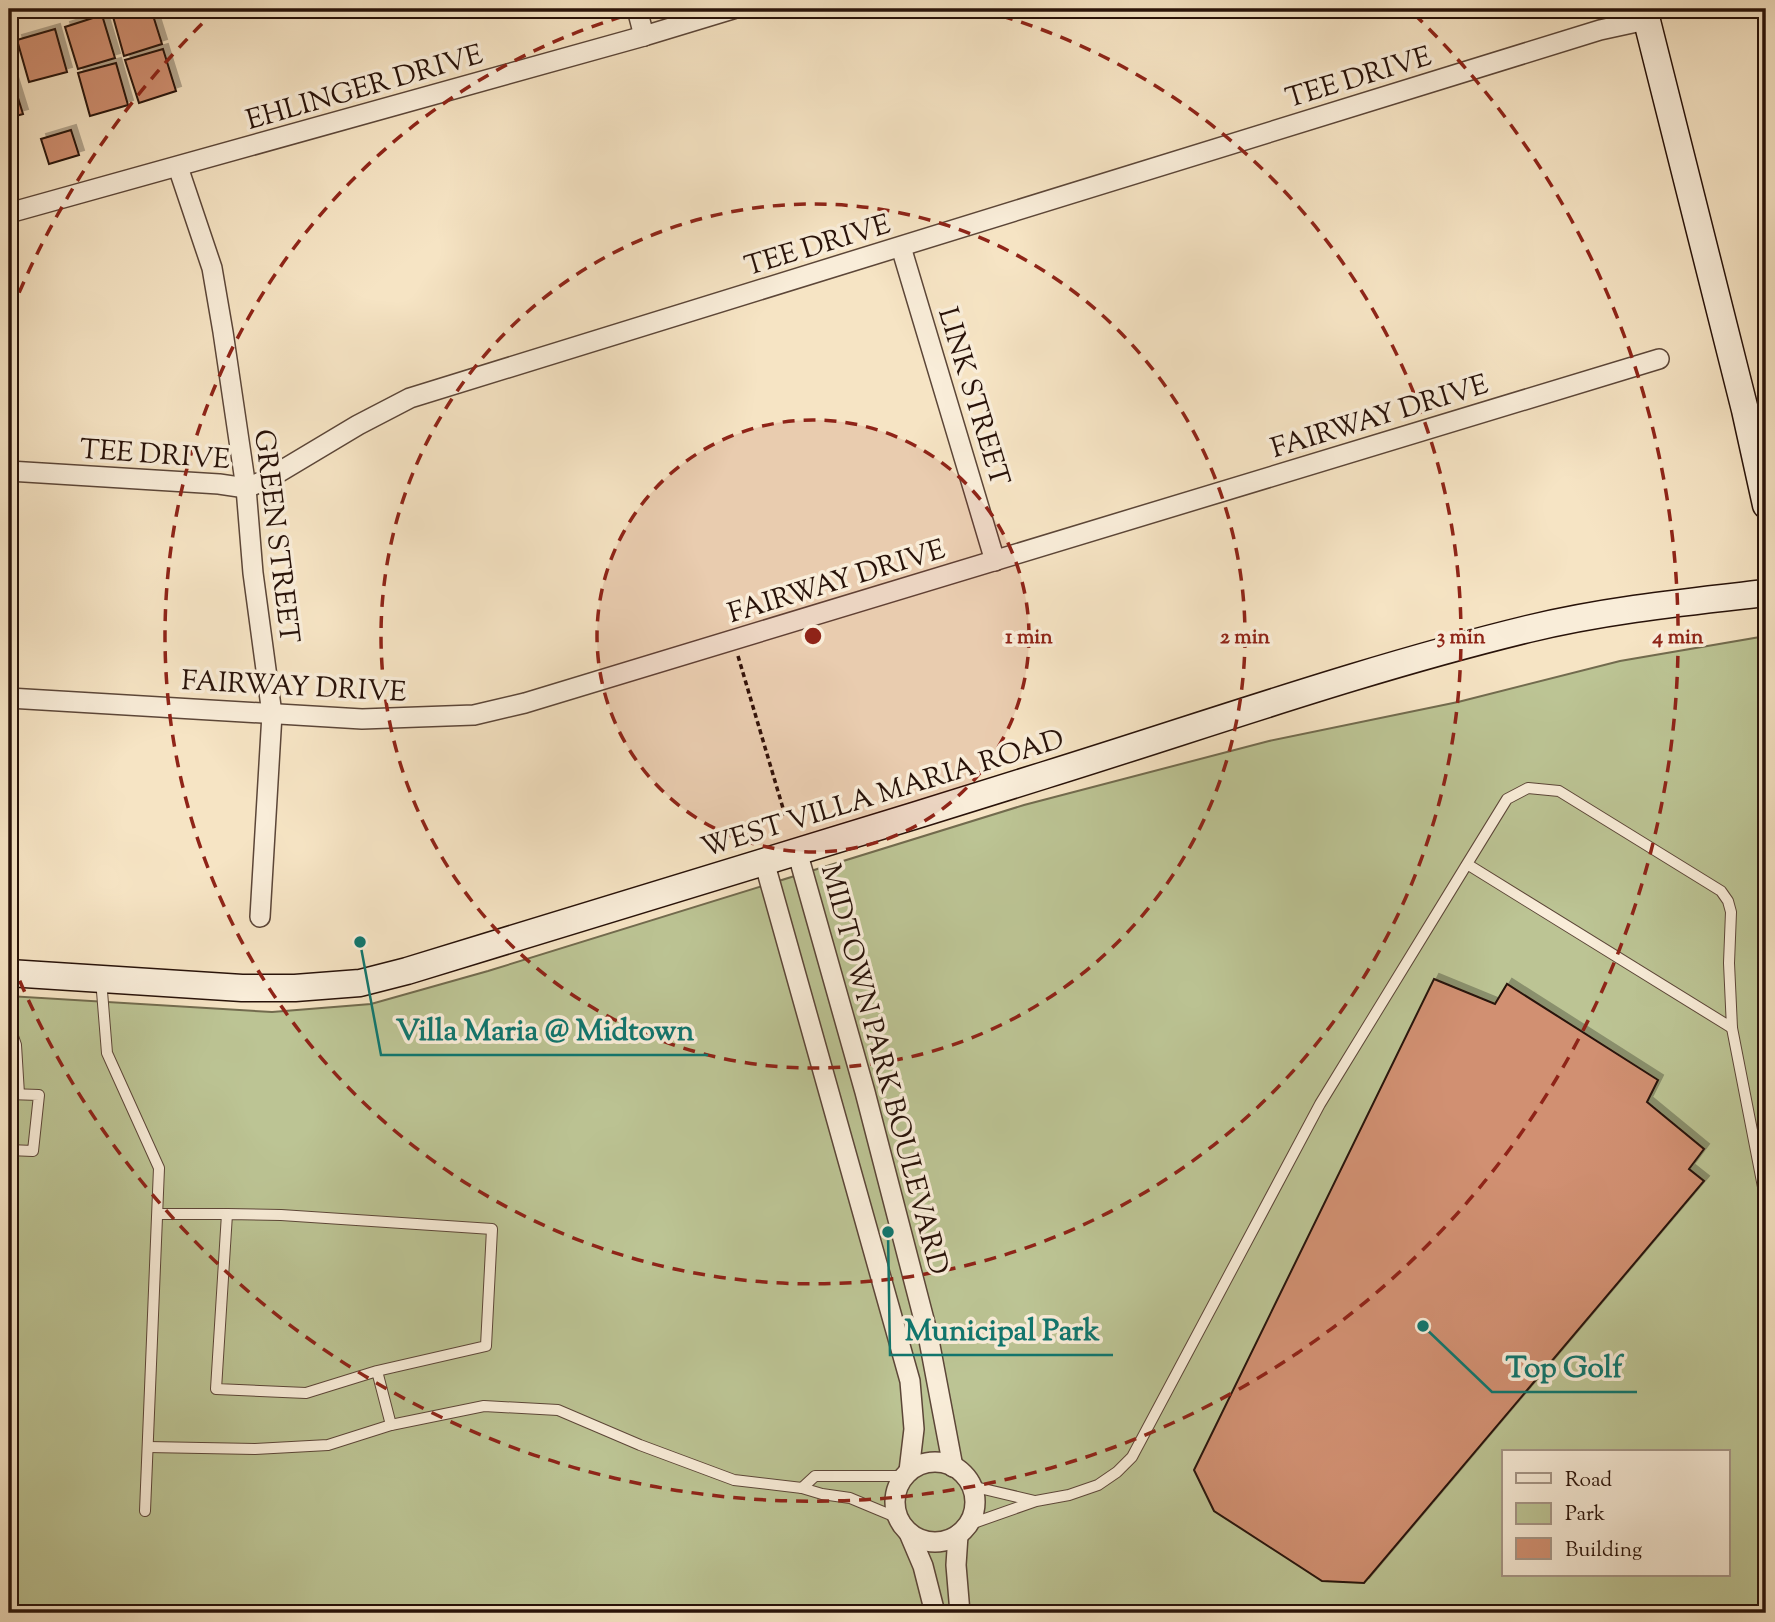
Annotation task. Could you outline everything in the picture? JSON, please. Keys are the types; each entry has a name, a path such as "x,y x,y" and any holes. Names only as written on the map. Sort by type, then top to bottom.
{"main road":[{"path":"1645,14 1745,410 1766,505"},
{"name":"WEST VILLA MARIA ROAD","path":"10,973 242,988 295,988 360,983 1056,772 1298,693 1530,629 1636,608 1766,593"}],"street":[{"path":"637,9 644,36"},
{"name":"EHLINGER DRIVE","path":"9,212 178,167 733,9"},
{"name":"TEE DRIVE","path":"9,471 246,488 266,480 358,425 410,398 1645,14"},
{"name":"GREEN STREET","path":"178,167 212,268 246,488 253,573 272,714 260,918"},
{"name":"LINK STREET","path":"901,247 995,561"},
{"name":"FAIRWAY DRIVE","path":"9,698 362,719 474,715 525,704 1659,359"},
{"name":"MIDTOWN PARK BOULEVARD","path":"797,851 865,1092 928,1335 953,1467"},
{"name":"MIDTOWN PARK BOULEVARD","path":"764,861 910,1381 914,1429 907,1473"},
{"path":"935,1613 923,1566 904,1526 895,1496 907,1473 931,1462 953,1467 964,1475 975,1499 973,1513 963,1530 956,1565 960,1613"},
{"path":"904,1526 921,1539 934,1542 947,1541 963,1530"}],"lane":[{"path":"963,1530 1036,1501 1069,1495 1098,1485 1132,1457 1320,1104 1507,799 1528,788 1559,791 1721,891 1728,901 1731,912 1731,1028 1765,1197"},
{"path":"1467,864 1731,1028"},
{"path":"9,1000 10,973"},
{"path":"101,979 107,1053 159,1168 145,1511"},
{"path":"9,1025 16,1045 14,1094 39,1095 33,1151 9,1150"},
{"path":"158,1214 227,1214 281,1215 492,1229 486,1346 377,1371 306,1393 216,1389 227,1214"},
{"path":"377,1371 391,1425"},
{"path":"148,1447 255,1449 328,1445 391,1425 484,1406 558,1410 640,1446 734,1480 802,1488 850,1499 904,1526"},
{"path":"802,1488 815,1476 907,1473"},
{"path":"971,1486 1036,1501"}],"path":[{"path":"734,640 785,816"}],"green space":[{"path":"1766,636 1766,1613 9,1613 9,996 272,1012 371,1004 488,971 1024,805 1269,741 1458,702 1620,661"}],"building":[{"path":"127,9 151,9 162,44 124,56 112,13"},
{"path":"102,15 115,58 78,69 65,27"},
{"path":"55,29 67,72 29,82 17,40"},
{"path":"163,49 176,91 139,103 125,60"},
{"path":"116,63 128,105 90,116 78,73"},
{"path":"9,69 23,114 9,118"},
{"path":"71,130 79,155 49,164 41,139"},
{"path":"1434,979 1495,1004 1507,984 1658,1080 1647,1102 1704,1149 1689,1169 1704,1181 1364,1583 1322,1581 1214,1511 1194,1470"}],"railway":[{"path":"1765,9 1766,13"}],"place":[{"name":"Villa Maria @ Midtown","path":"360,942"},
{"name":"Municipal Park","path":"888,1232"},
{"name":"Top Golf","path":"1423,1326"}]}
